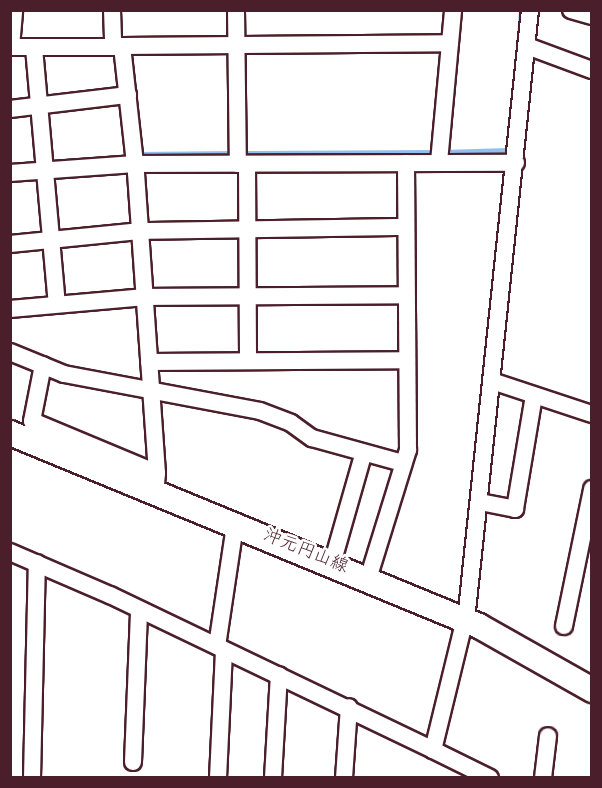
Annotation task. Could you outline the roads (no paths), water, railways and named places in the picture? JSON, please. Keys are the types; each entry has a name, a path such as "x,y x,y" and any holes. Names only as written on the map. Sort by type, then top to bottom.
{"main road":[{"name":"沖元円山線","path":"10,433 156,483 235,525 334,558 465,615 591,690"}],"street":[{"path":"14,10 11,47 450,43"},
{"path":"43,365 32,421 156,483 141,231 134,157 112,10"},
{"path":"236,10 240,158 246,229 248,359"},
{"path":"440,155 453,10"},
{"path":"435,747 465,615 480,502 530,10"},
{"path":"571,10 591,16"},
{"path":"526,46 567,58 591,70"},
{"path":"34,48 49,239 57,304"},
{"path":"10,109 37,101 123,95"},
{"path":"10,173 134,157 406,163 440,155 516,163"},
{"path":"370,573 402,463 408,450 405,295 406,163"},
{"path":"10,244 141,231 405,227"},
{"path":"10,309 145,297 248,294 405,295"},
{"path":"10,352 64,374 151,388 260,411 291,423 312,438 363,455 402,463"},
{"path":"148,362 248,359 406,360"},
{"path":"492,381 591,414"},
{"path":"480,502 515,509 534,396"},
{"path":"334,558 363,455"},
{"path":"564,626 591,489"},
{"path":"218,777 220,648 235,525"},
{"path":"10,552 435,747 490,777"},
{"path":"32,777 37,563"},
{"path":"133,762 139,610"},
{"path":"273,777 279,675"},
{"path":"344,777 349,708"},
{"path":"543,777 548,736"}],"waterway":[{"path":"517,62 521,10"},
{"path":"443,152 507,150"},
{"path":"242,153 435,152"},
{"path":"137,154 234,153"}]}
